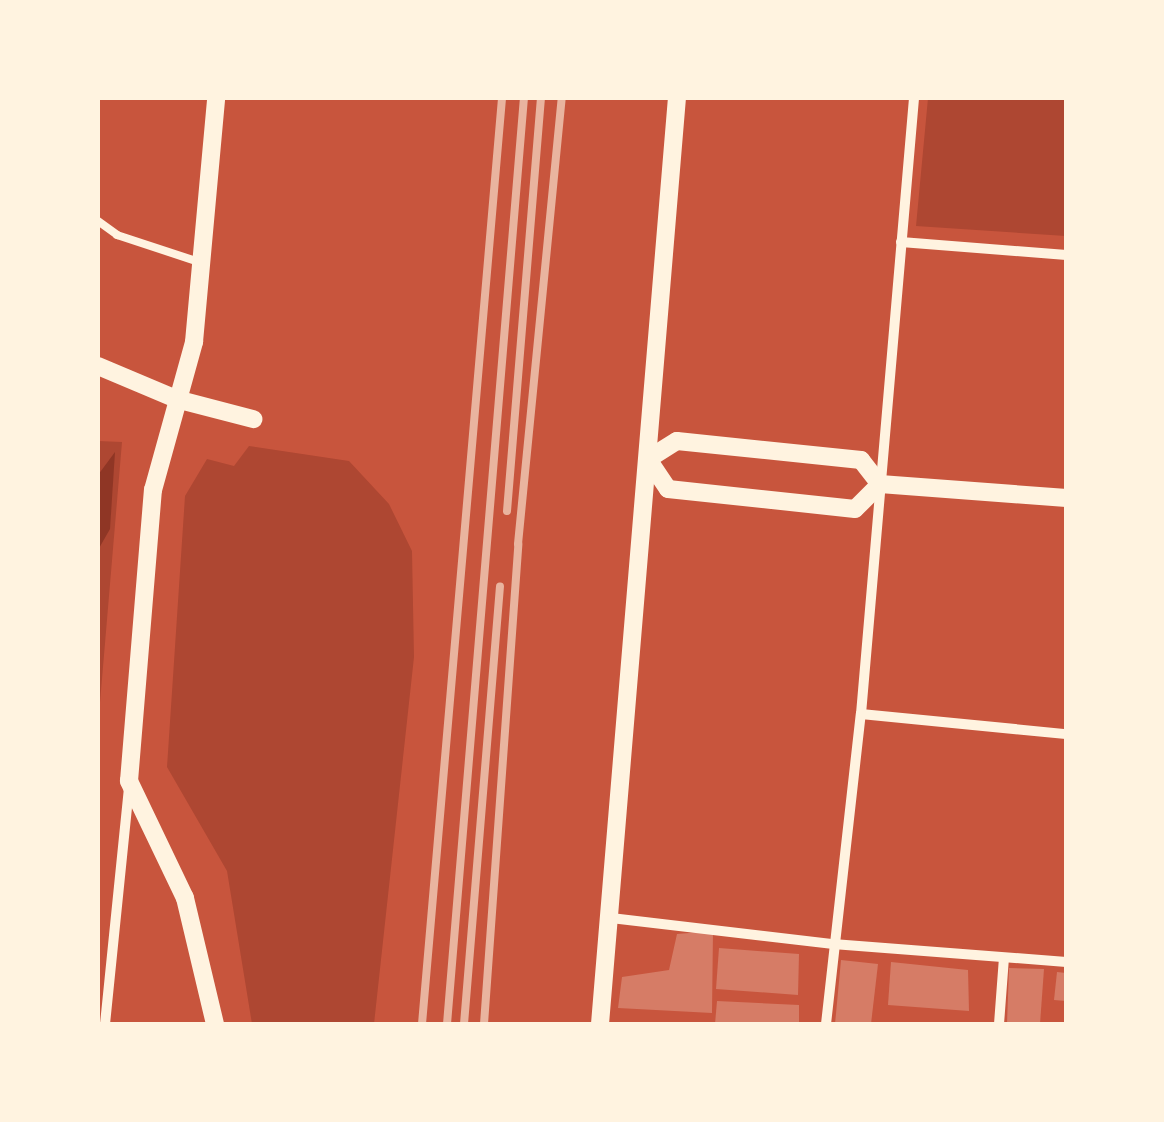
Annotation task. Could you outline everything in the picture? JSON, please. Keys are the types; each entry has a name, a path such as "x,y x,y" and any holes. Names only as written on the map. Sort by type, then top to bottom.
{"street":[{"path":"105,1024 154,490 194,342 216,98"},
{"path":"600,1024 678,98"},
{"path":"826,1024 861,714 914,98"},
{"path":"901,242 1066,254"},
{"path":"98,366 176,398 253,419"},
{"path":"648,459 677,441 860,460 880,484 1066,498"},
{"path":"648,459 668,489 721,495 855,509 880,484"},
{"path":"861,714 1066,734"},
{"path":"129,781 184,898 215,1024"},
{"path":"610,918 833,944 1066,962"},
{"path":"999,1024 1004,958"}],"lane":[{"path":"98,221 117,235 200,262"}],"shaded area":[{"path":"928,98 1066,98 1066,236 916,226"},
{"path":"98,441 122,442 98,726"},
{"path":"249,446 349,461 389,504 412,551 414,657 374,1024 252,1024 227,871 167,767 185,496 207,459 234,466"},
{"path":"115,452 110,529 98,550 98,475"}],"building":[{"path":"713,931 712,1013 618,1008 622,977 669,970 677,934"},
{"path":"719,948 799,954 798,995 716,989"},
{"path":"841,960 878,964 871,1024 835,1024"},
{"path":"891,962 968,970 969,1011 888,1005"},
{"path":"1009,968 1044,969 1040,1024 1007,1024"},
{"path":"1057,972 1066,973 1066,1001 1054,1000"},
{"path":"717,1001 799,1005 799,1024 715,1024"}],"railway":[{"path":"422,1024 502,98"},
{"path":"447,1024 524,98"},
{"path":"507,511 541,98"},
{"path":"484,1024 518,544 562,98"},
{"path":"464,1024 500,586"}]}
